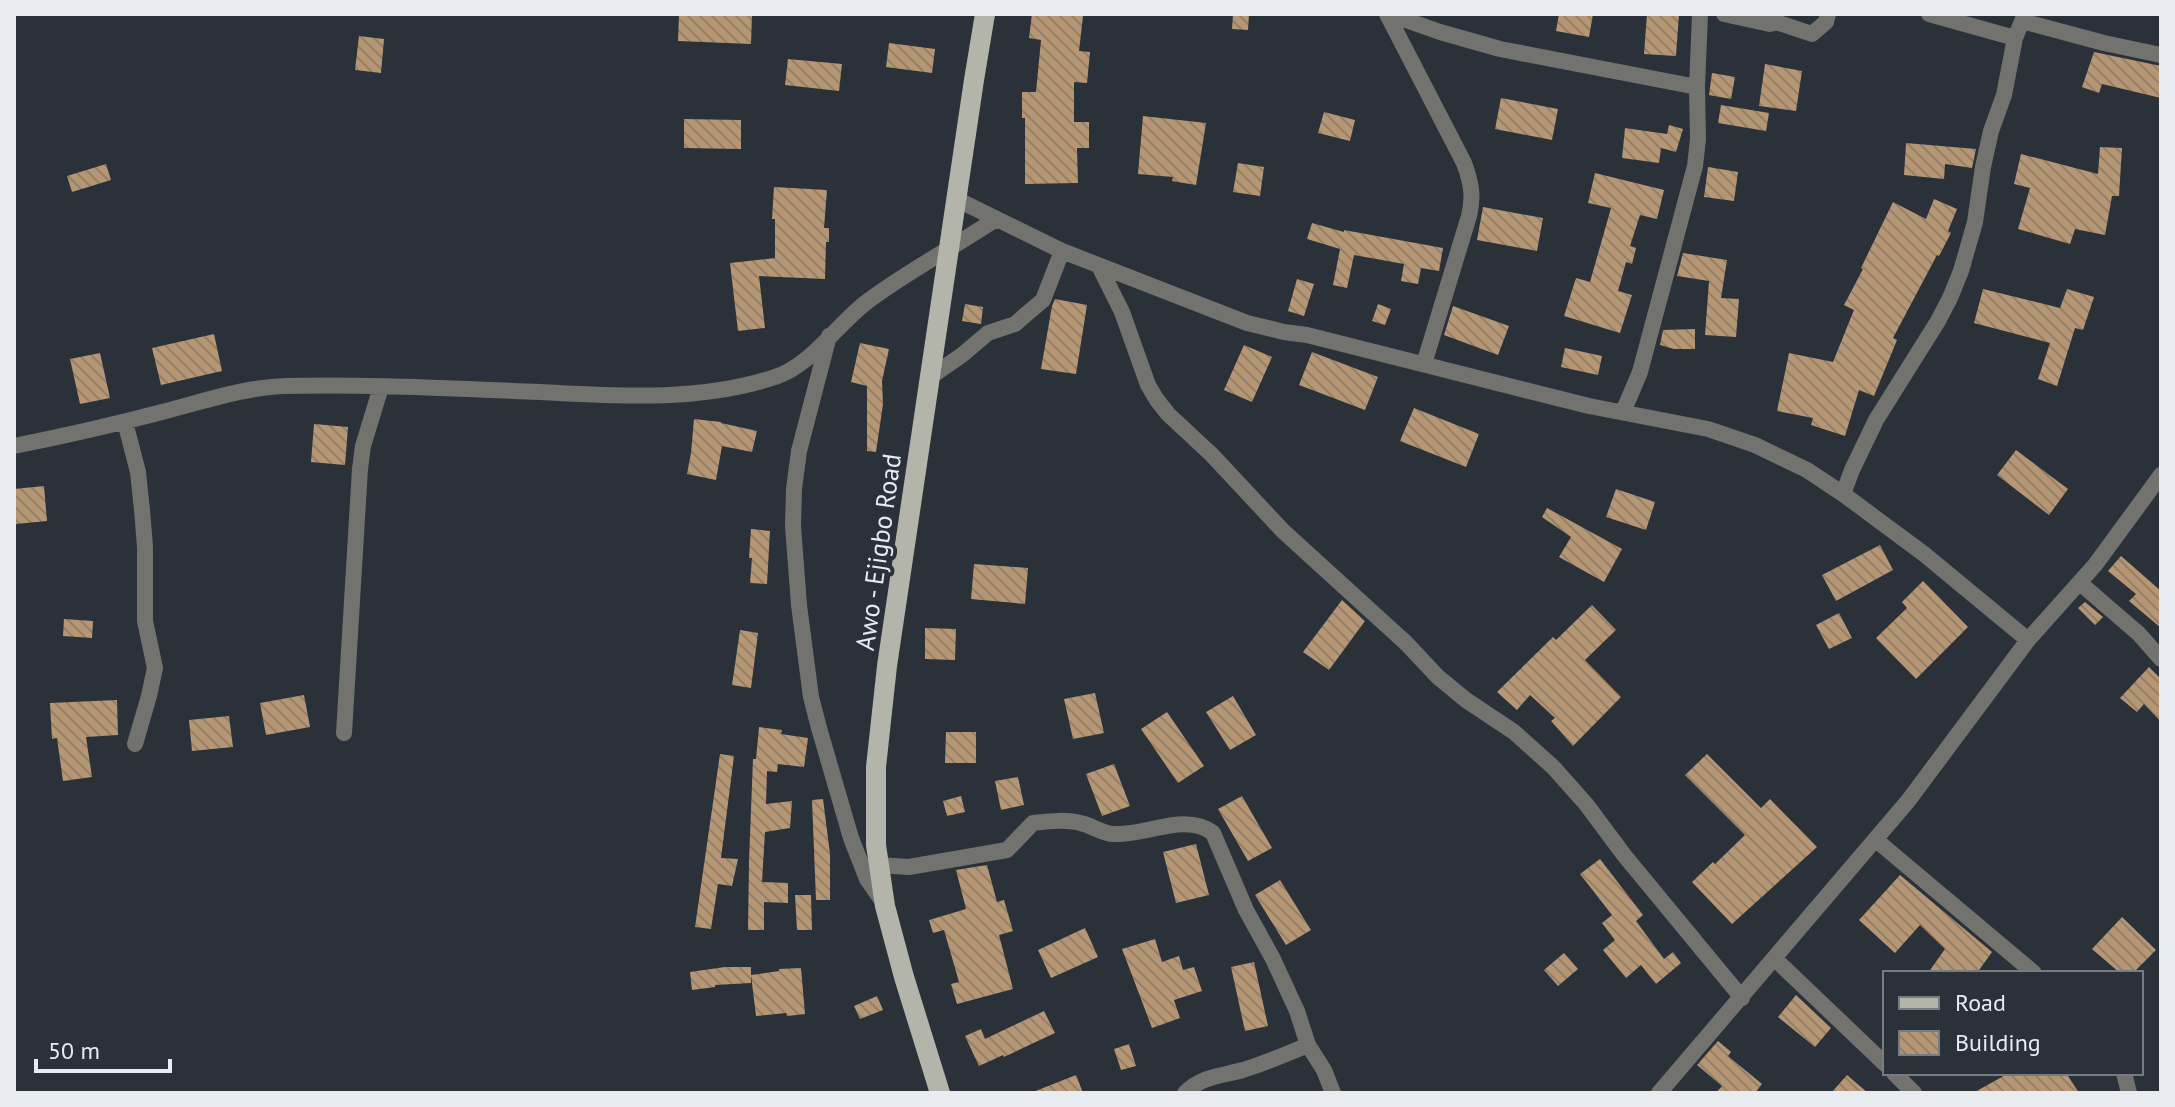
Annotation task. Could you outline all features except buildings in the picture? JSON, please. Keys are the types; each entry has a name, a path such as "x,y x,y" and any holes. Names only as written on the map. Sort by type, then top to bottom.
{"main road":[{"name":"Awo - Ejigbo Road","path":"940,1093 885,906 876,845 876,767 887,666 985,14"}],"street":[{"path":"1388,14 1500,49 1697,87"},
{"path":"1388,14 1464,163 1473,201 1424,364"},
{"path":"1623,412 1640,372 1695,166 1700,14"},
{"path":"1724,14 1770,24 1776,22 1812,34 1826,22 1828,14"},
{"path":"1929,14 2015,38"},
{"path":"1843,494 1876,420 1938,321 1961,271 1975,222 1991,131 2004,95 2015,38 2024,17 2104,43 2161,55"},
{"path":"956,199 1062,251 1247,323 1307,335 1589,406 1708,429 1755,445 1807,470 1843,494 1924,554 2028,640"},
{"path":"14,446 255,389 282,386 621,396 691,395 755,383 797,367 868,301 996,219"},
{"path":"929,378 988,333 1015,324 1043,300 1062,251"},
{"path":"1099,266 1122,312 1148,385 1168,414 1212,455 1283,531 1406,643 1438,677 1514,732 1553,767 1742,998"},
{"path":"829,336 799,451 794,489 793,526 799,605 811,697 819,728 856,852 867,879 885,906"},
{"path":"344,733 360,469 363,446 381,387"},
{"path":"125,422 139,485 145,547 145,621 155,668 135,744"},
{"path":"1659,1093 1908,801 2028,640 2080,583 2161,475"},
{"path":"2080,583 2139,634 2161,659"},
{"path":"879,865 909,867 1007,850 1033,823 1061,820 1111,834 1188,824 1205,827 1213,833 1246,910 1297,1011 1308,1045 1324,1070 1333,1093"},
{"path":"1876,840 2032,971"},
{"path":"1775,959 1883,1062"},
{"path":"1185,1093 1207,1078 1241,1070 1308,1045"},
{"path":"1896,1075 1914,1093"}]}
